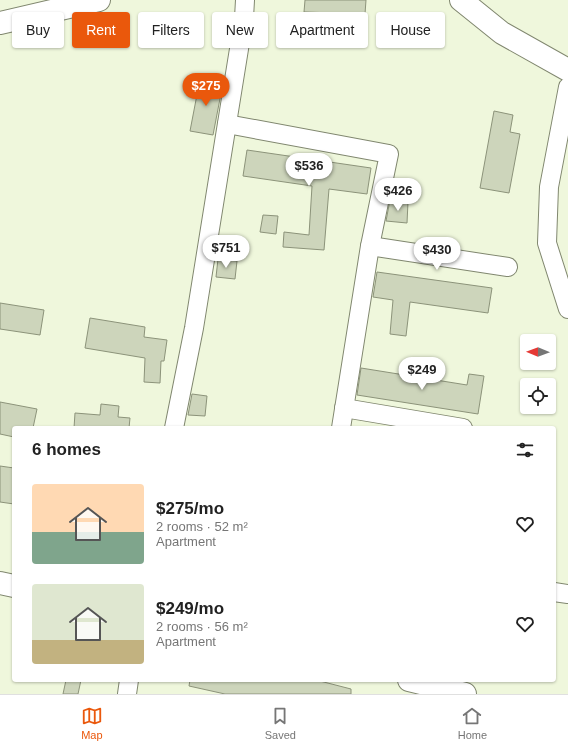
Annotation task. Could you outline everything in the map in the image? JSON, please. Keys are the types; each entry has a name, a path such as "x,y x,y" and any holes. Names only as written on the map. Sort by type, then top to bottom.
{"main road":[{"path":"0,23 99,0"},
{"path":"461,0 502,33 568,70"},
{"path":"0,583 12,586"},
{"path":"417,682 465,694"}],"street":[{"path":"174,426 194,328 244,18 245,0"},
{"path":"568,87 549,187 547,243 568,309"},
{"path":"227,124 390,154 370,246 341,426"},
{"path":"370,246 508,267"},
{"path":"344,408 451,426"},
{"path":"556,592 568,594"},
{"path":"127,694 129,682"}],"building":[{"path":"305,0 366,0 365,12 304,12"},
{"path":"200,79 223,83 213,135 190,131"},
{"path":"494,111 513,115 510,132 520,134 509,193 480,188"},
{"path":"247,150 371,168 367,194 329,189 324,250 283,247 284,232 309,235 312,186 243,176"},
{"path":"390,200 408,202 407,223 386,221"},
{"path":"263,215 278,216 276,234 260,232"},
{"path":"218,259 237,261 235,279 216,277"},
{"path":"377,272 492,288 488,313 410,302 406,336 390,334 393,300 373,297"},
{"path":"0,303 44,310 40,335 0,329"},
{"path":"90,318 145,327 144,337 167,340 164,361 161,361 160,383 144,382 145,358 85,348"},
{"path":"361,368 467,385 469,374 484,376 478,414 357,395"},
{"path":"192,394 207,396 205,416 188,415"},
{"path":"0,402 37,409 33,426 12,426 12,437 0,434"},
{"path":"101,404 119,406 118,417 130,418 129,426 74,426 75,413 100,415"},
{"path":"0,466 12,468 12,504 0,502"},
{"path":"66,682 81,682 78,694 63,694"},
{"path":"190,682 324,682 351,689 351,694 225,694 189,686"}]}
